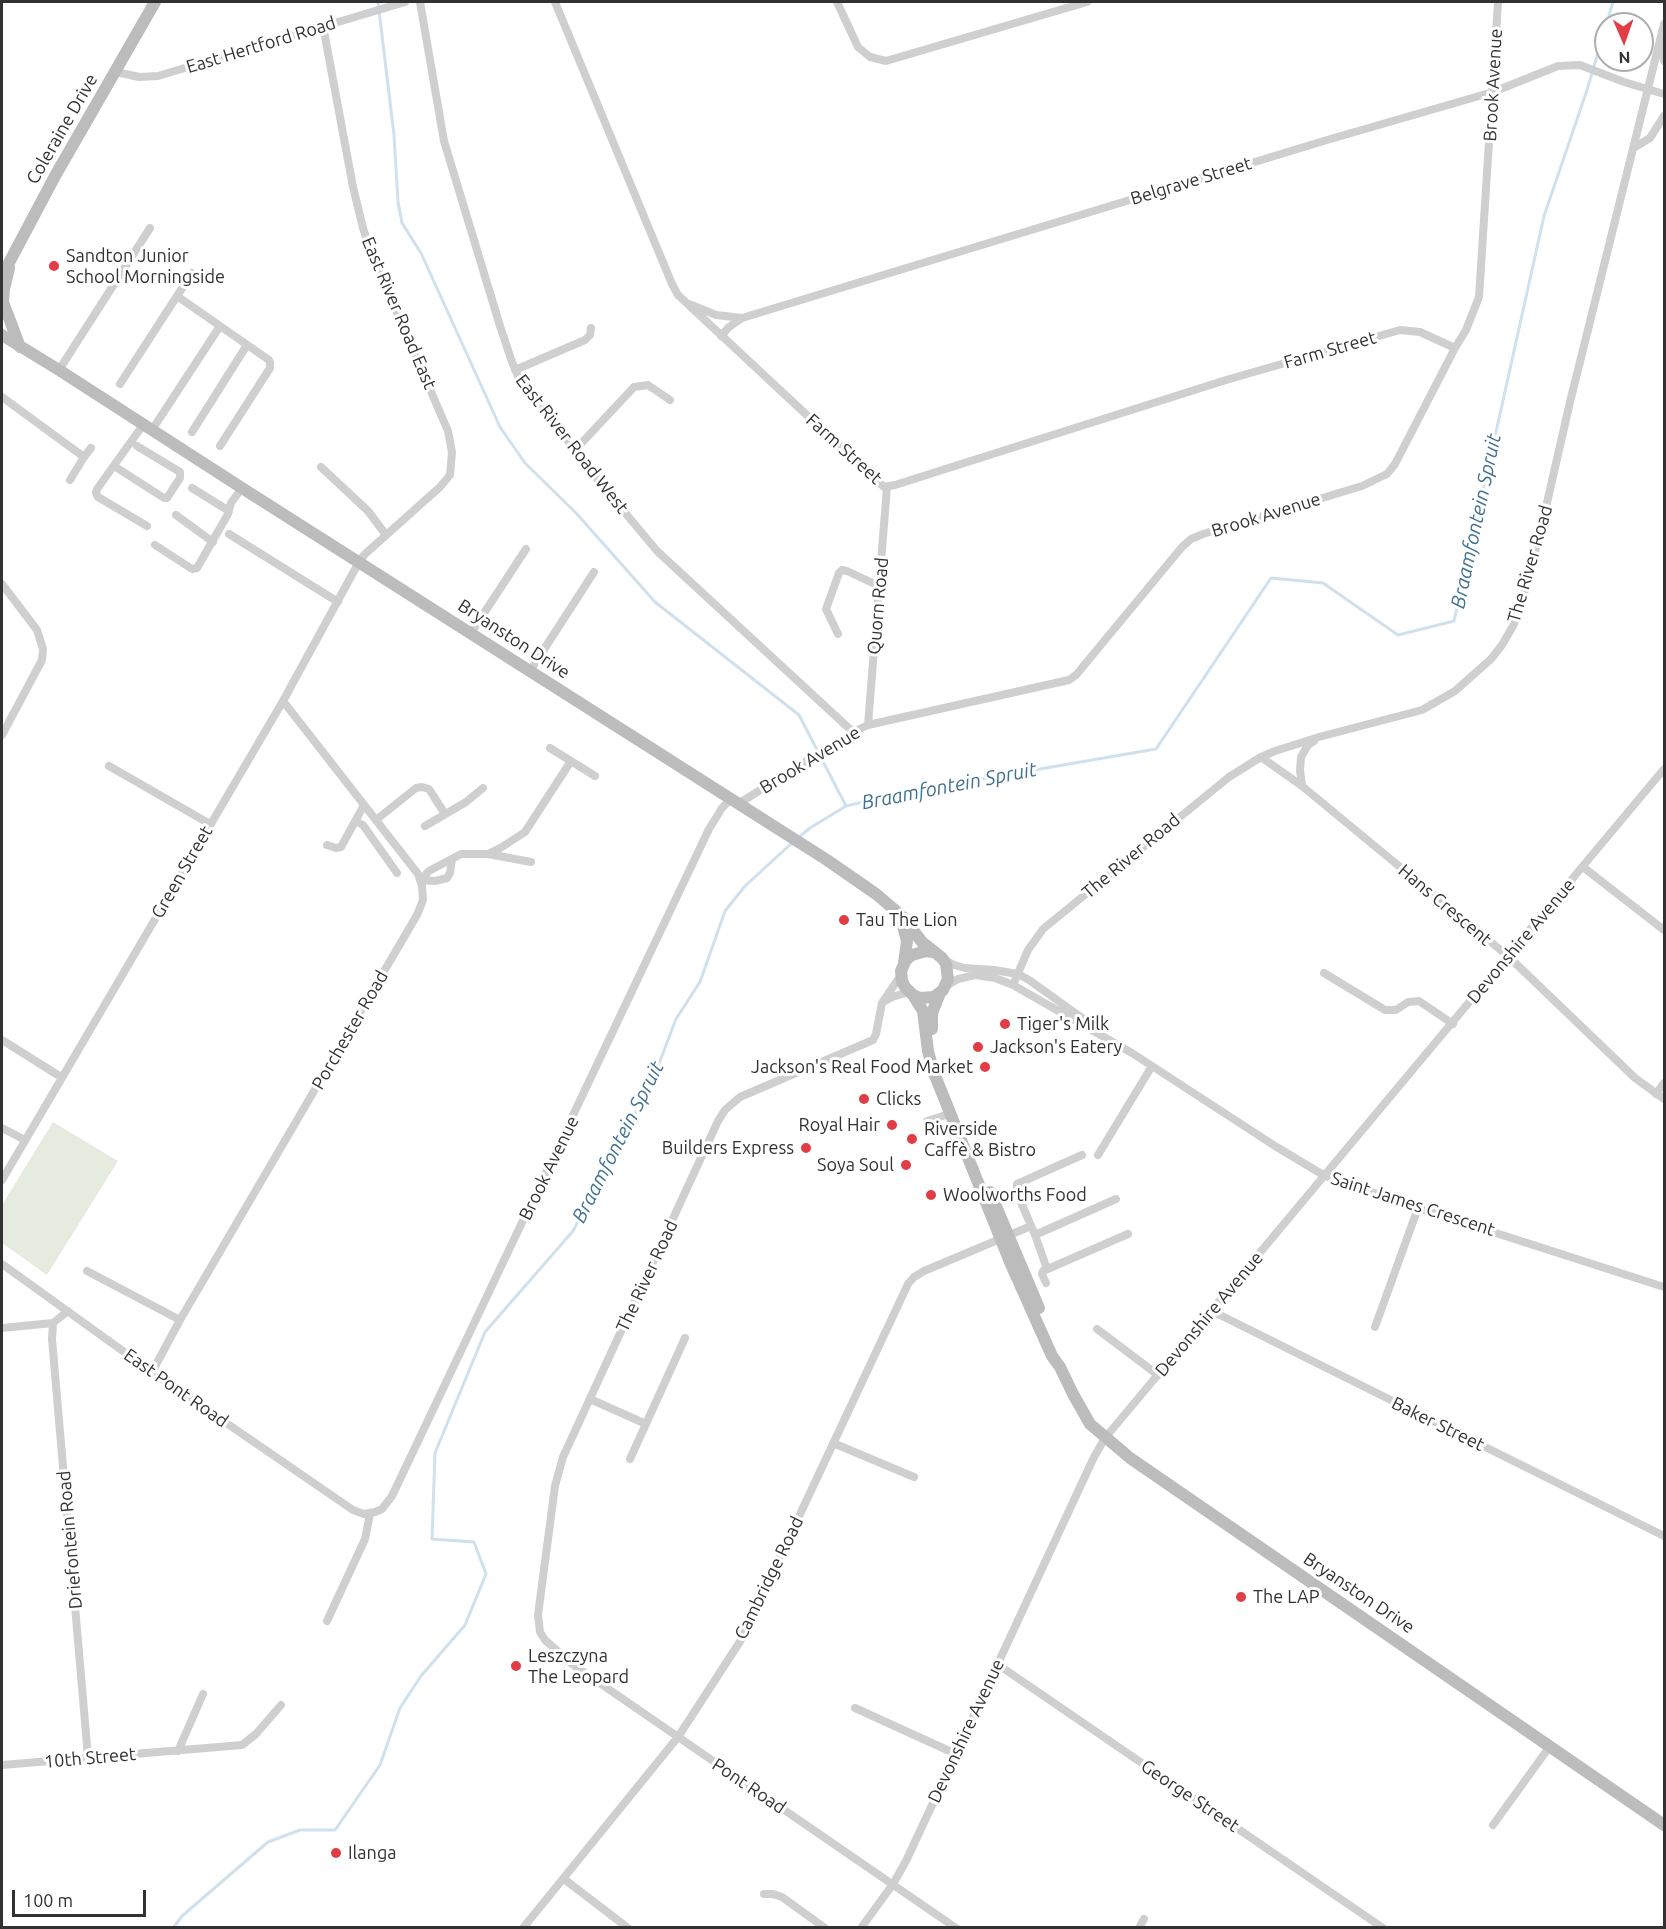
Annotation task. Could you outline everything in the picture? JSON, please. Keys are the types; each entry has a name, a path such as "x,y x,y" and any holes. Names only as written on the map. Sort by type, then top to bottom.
{"main road":[{"name":"Coleraine Drive","path":"2,276 55,176 155,2"},
{"path":"10,261 3,302 20,347"},
{"name":"Bryanston Drive","path":"2,335 827,860 898,912 917,937 938,955"},
{"name":"Bryanston Drive","path":"2,342 107,401"},
{"path":"898,912 907,941 902,971 902,981 911,994 927,998 943,990 949,972 938,955 918,952 906,960 902,971"},
{"name":"Bryanston Drive","path":"943,990 933,1009 931,1019 938,1066 1052,1356 1090,1424 1150,1472 1665,1825"},
{"name":"Bryanston Drive","path":"911,994 922,1011 930,1062 949,1114 1004,1237"}],"street":[{"name":"East Hertford Road","path":"116,72 139,77 158,75 405,2"},
{"name":"East River Road West","path":"420,2 444,141 515,370 575,450 657,551 853,732"},
{"name":"Farm Street","path":"555,2 672,284 684,301 881,486 887,487 1226,380 1400,330 1414,330 1455,348"},
{"path":"837,2 858,47 870,57 886,61 1087,2"},
{"name":"Brook Avenue","path":"370,1514 382,1509 392,1496 718,813 868,725 1056,684 1072,678 1191,539 1362,486 1387,474 1395,464 1474,315 1481,289 1498,2"},
{"name":"The River Road","path":"1013,985 1033,941 1049,924 1218,785 1261,757 1320,737 1414,713 1429,707 1455,691 1491,659 1513,627 1541,529 1570,402 1665,24"},
{"name":"East River Road East","path":"323,26 353,188 363,228 370,250 448,431 452,452 451,470 446,482 365,554 359,562"},
{"path":"1660,39 1665,61"},
{"name":"Belgrave Street","path":"721,336 742,318 1327,140 1493,92 1558,66 1580,65 1665,94"},
{"path":"1635,147 1650,138 1665,116"},
{"path":"59,370 150,228"},
{"path":"120,384 192,273"},
{"path":"177,296 269,360 270,368 220,446"},
{"path":"684,301 713,315 742,318"},
{"path":"147,526 98,496 97,489 148,427 220,326"},
{"path":"515,370 585,340 591,335 591,328"},
{"path":"192,432 247,345"},
{"path":"575,450 634,387 648,384 670,400"},
{"path":"2,397 84,457"},
{"path":"114,466 167,498 180,478 180,472 136,446"},
{"path":"70,480 91,448"},
{"path":"321,467 357,500 386,535"},
{"name":"Quorn Road","path":"868,725 887,487"},
{"path":"192,488 229,511"},
{"path":"155,545 195,569 213,542 231,503 242,488"},
{"path":"176,515 213,542"},
{"path":"229,534 338,602"},
{"path":"471,633 526,549"},
{"name":"Green Street","path":"2,1180 284,701 359,562"},
{"path":"838,634 826,609 839,573 842,570 847,571 879,586"},
{"path":"530,671 594,572"},
{"path":"2,584 37,630 43,649 42,660 2,735"},
{"path":"284,701 421,880"},
{"path":"1302,786 1301,757 1308,746 1320,737"},
{"path":"550,748 596,776"},
{"name":"Hans Crescent","path":"1261,757 1302,786 1509,957 1626,1070 1660,1097"},
{"path":"488,854 527,829 571,760"},
{"path":"108,766 210,824"},
{"name":"Devonshire Avenue","path":"861,1928 893,1884 906,1861 1094,1457 1105,1438 1665,769"},
{"path":"376,820 416,788 422,787 429,789 445,814"},
{"path":"425,826 466,802 483,788"},
{"path":"327,845 341,847 364,805"},
{"path":"355,821 363,825 397,873"},
{"path":"421,880 429,871 461,854 488,854 531,862"},
{"path":"421,880 435,881 447,878 452,860"},
{"path":"1583,867 1665,930"},
{"name":"Porchester Road","path":"152,1372 180,1320 417,915 423,892 421,880"},
{"name":"Saint James Crescent","path":"938,955 965,968 1018,974 1077,1014 1118,1046"},
{"name":"The River Road","path":"545,1640 538,1625 538,1603 555,1486 563,1457 718,1121 725,1110 740,1097 873,1040 882,1003 902,971"},
{"path":"1324,972 1385,1010 1395,1010 1416,1000 1424,1003 1453,1024"},
{"name":"Saint James Crescent","path":"943,990 958,979 975,975 995,978 1013,985 1152,1066 1325,1176 1665,1287"},
{"path":"882,1003 892,997 911,994"},
{"path":"2,1040 61,1077"},
{"path":"1098,1155 1152,1066"},
{"path":"1660,1097 1665,1083"},
{"path":"927,1121 949,1114"},
{"path":"2,1128 25,1140"},
{"path":"1047,1269 1017,1193 1017,1184 1083,1155"},
{"path":"1035,1235 1116,1199"},
{"path":"1375,1327 1418,1208"},
{"name":"Cambridge Road","path":"523,1928 678,1737 741,1640 908,1284 924,1271 1030,1226"},
{"path":"1046,1282 1043,1271 1128,1234"},
{"name":"East Pont Road","path":"2,1264 152,1372 352,1510 370,1514"},
{"path":"87,1271 180,1320"},
{"path":"2,1328 53,1323 68,1311"},
{"name":"Baker Street","path":"1212,1311 1665,1536"},
{"name":"Driefontein Road","path":"53,1323 52,1339 88,1757"},
{"path":"1097,1329 1158,1375"},
{"path":"630,1459 685,1338"},
{"path":"590,1400 646,1424"},
{"path":"833,1443 914,1477"},
{"path":"327,1621 365,1539 370,1514"},
{"name":"Pont Road","path":"545,1640 572,1664 956,1928"},
{"name":"George Street","path":"997,1664 1383,1928"},
{"path":"178,1751 203,1694"},
{"name":"10th Street","path":"2,1766 242,1745 256,1734 281,1705"},
{"path":"855,1708 956,1754"},
{"path":"1493,1824 1550,1746"},
{"path":"564,1879 628,1928"},
{"path":"764,1894 782,1897 825,1928"},
{"path":"1138,1928 1144,1919"}],"shaded area":[{"path":"53,1122 118,1161 47,1275 2,1243 2,1205"}],"waterway":[{"path":"378,2 402,223 421,253 500,427 525,463 577,514 655,602 799,715 846,806"},
{"name":"Braamfontein Spruit","path":"798,838 846,806 906,792 1156,749 1271,578 1323,583 1398,635 1454,621 1544,216 1587,90 1613,2"},
{"name":"Braamfontein Spruit","path":"173,1928 182,1916 268,1842 300,1830 335,1830 380,1765 400,1708 421,1676 465,1625 486,1574 474,1542 432,1539 435,1453 485,1332 573,1231 652,1082 676,1019 700,982 725,911 745,886 793,842"}],"place":[{"name":"Sandton Junior School Morningside","path":"54,266"},
{"name":"Tau The Lion","path":"844,920"},
{"name":"Tiger's Milk","path":"1005,1024"},
{"name":"Jackson's Eatery","path":"978,1047"},
{"name":"Jackson's Real Food Market","path":"985,1067"},
{"name":"Clicks","path":"864,1099"},
{"name":"Royal Hair","path":"892,1125"},
{"name":"Riverside Caffè & Bistro","path":"912,1139"},
{"name":"Builders Express","path":"806,1148"},
{"name":"Soya Soul","path":"906,1165"},
{"name":"Woolworths Food","path":"931,1195"},
{"name":"The LAP","path":"1241,1597"},
{"name":"Leszczyna The Leopard","path":"516,1666"},
{"name":"Ilanga","path":"336,1853"}]}
